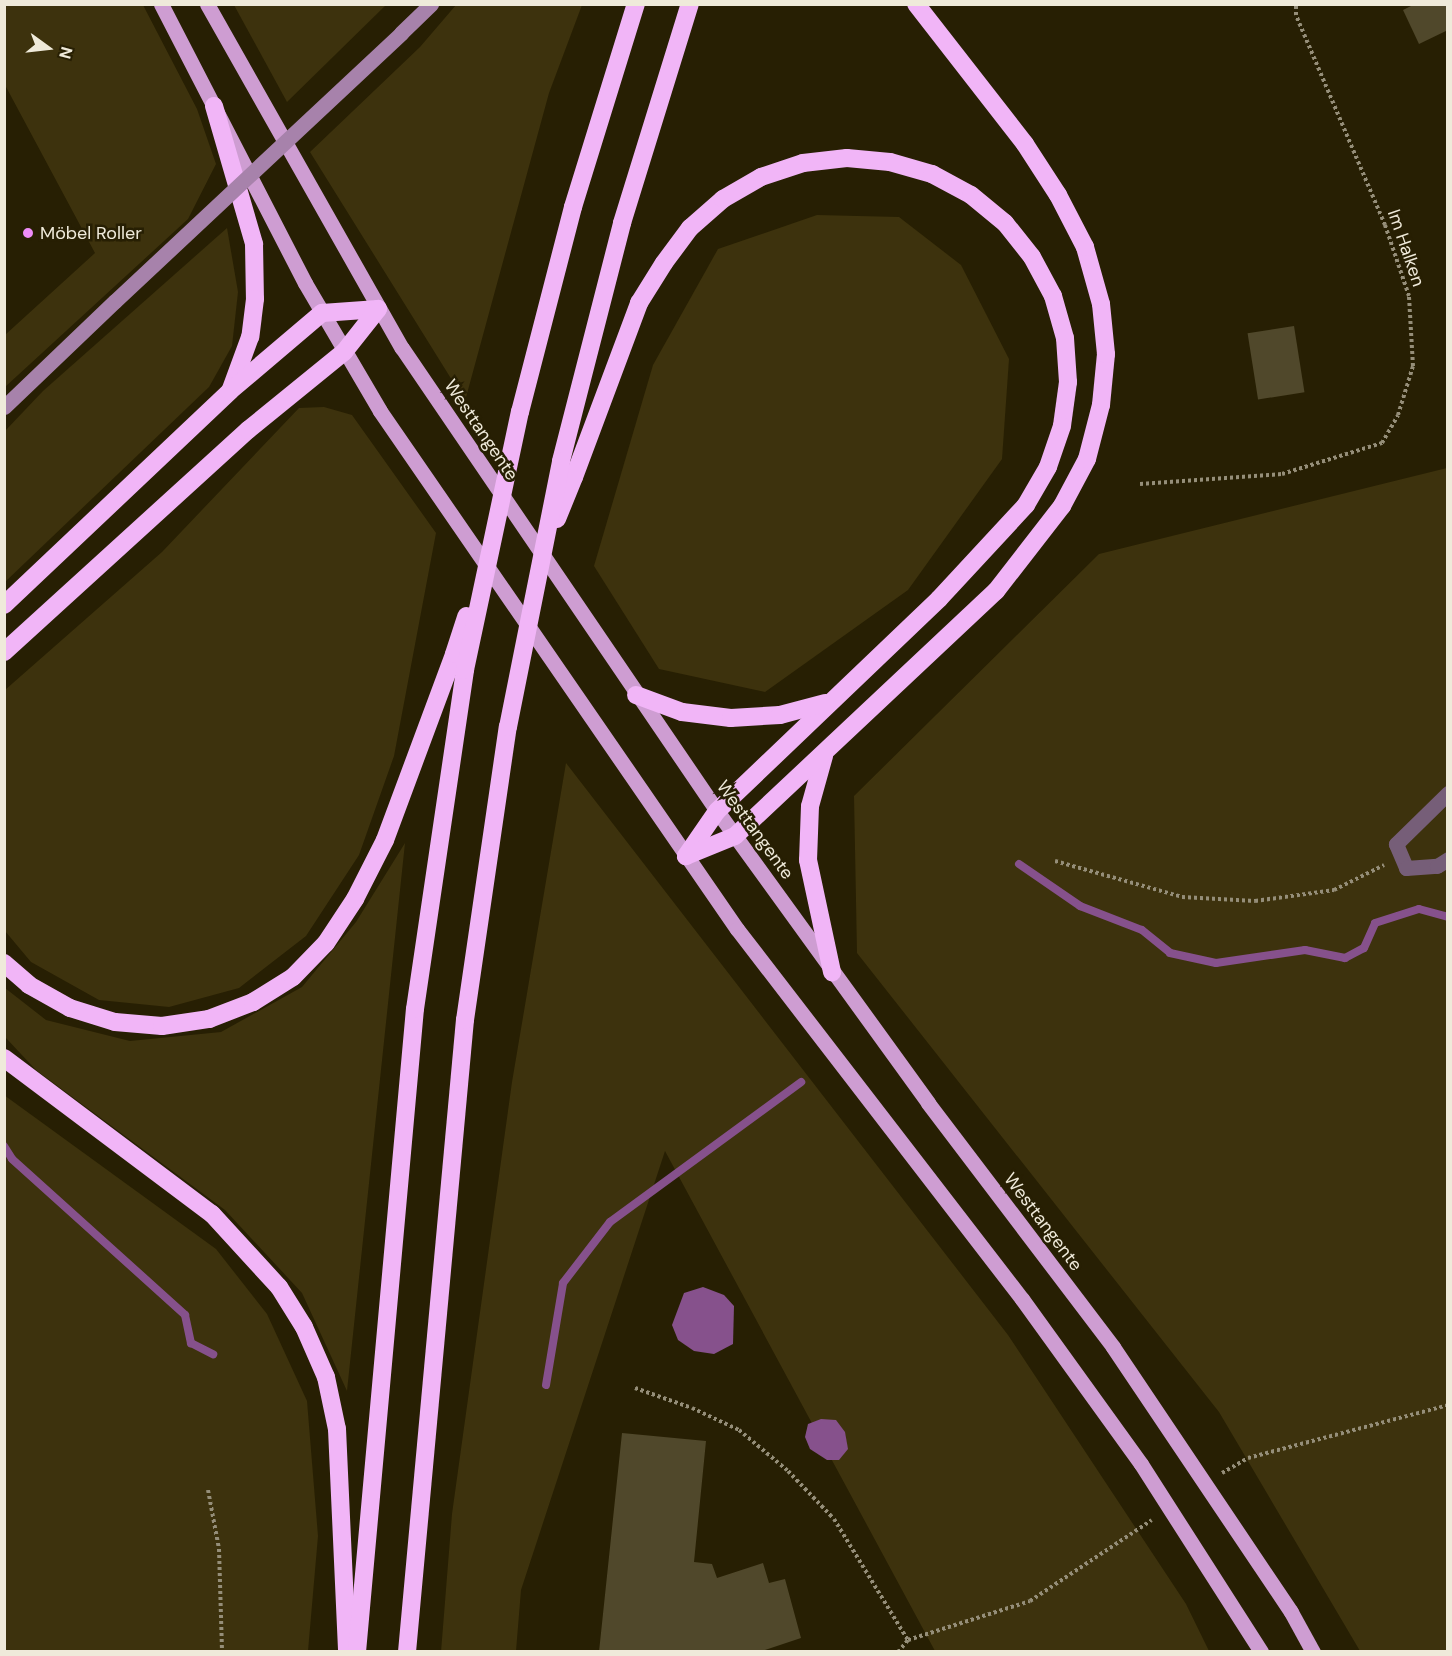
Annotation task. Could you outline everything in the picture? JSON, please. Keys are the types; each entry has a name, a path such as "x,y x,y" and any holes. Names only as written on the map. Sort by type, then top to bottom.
{"highway":[{"path":"357,1652 398,1167 415,1009 465,670 493,525 520,412 570,218 636,4"},
{"path":"407,1652 465,1020 508,727 535,576 561,461 622,223 690,4"},
{"path":"686,856 735,836 825,755 996,591 1028,553 1062,506 1086,459 1101,405 1105,344 1101,304 1084,248 1058,195 1025,144 916,4"},
{"path":"214,106 254,244 255,299 250,337 230,391"},
{"path":"535,576 639,303 690,228 723,199 761,177 803,163 858,159 890,162 932,174 971,195 1005,223 1032,257 1053,296 1065,338 1068,382 1062,426 1048,467 1026,505 1000,537 717,811 686,856"},
{"path":"4,604 230,391 322,313 378,309"},
{"path":"4,652 248,430 344,352 378,309"},
{"path":"4,963 29,985 70,1008 115,1022 162,1026 209,1019 253,1002 293,977 326,943 355,899 385,840 454,654 493,525"},
{"path":"636,695 682,712 730,718 780,715 827,703"},
{"path":"825,755 810,806 808,860 832,972"},
{"path":"4,1058 212,1214 279,1287 304,1327 326,1377 337,1429 347,1652"}],"main road":[{"path":"161,4 322,313 380,411 736,929 1022,1299 1141,1464 1261,1652"},
{"name":"Westtangente","path":"207,4 378,309 636,695 832,972 1113,1347 1291,1612 1313,1652"}],"street":[{"path":"4,407 430,4"},
{"path":"1448,793 1396,844 1406,868 1437,866 1448,860"}],"path":[{"name":"Im Halken","path":"1140,484 1282,474 1382,442 1398,415 1413,366 1409,296 1385,225 1296,15 1296,4"},
{"path":"1055,861 1182,897 1255,901 1334,890 1401,856"},
{"path":"635,1388 692,1408 739,1430 788,1471 834,1519 908,1640"},
{"path":"1222,1473 1248,1458 1448,1404"},
{"path":"208,1490 219,1549 222,1652"},
{"path":"898,1652 908,1640 1030,1601 1152,1521"}],"shaded area":[{"path":"5,4 143,5 197,109 216,164 188,219 5,387 5,335 95,253 5,85"},
{"path":"234,5 386,5 287,102"},
{"path":"456,5 582,5 549,93 465,401 310,152 420,47"},
{"path":"817,215 899,217 961,265 1009,359 1002,459 908,590 765,692 659,669 594,566 653,365 718,249"},
{"path":"227,228 238,292 232,346 209,387 5,582 5,431 43,391"},
{"path":"324,407 352,415 436,533 394,756 359,855 306,936 239,988 169,1007 99,1000 31,962 5,931 5,690 162,552 299,408"},
{"path":"1447,468 1447,1651 1360,1651 1219,1412 857,953 854,796 1099,554"},
{"path":"566,763 1008,1335 1186,1604 1209,1651 935,1651 665,1151 521,1590 516,1651 441,1652 452,1514 512,1082"},
{"path":"405,843 347,1391 302,1293 225,1210 36,1070 5,1037 5,988 46,1020 130,1041 221,1032 302,987 356,922"},
{"path":"4,1095 216,1249 267,1314 307,1401 318,1536 308,1651 5,1651"},
{"path":"703,1287 724,1295 734,1306 733,1344 714,1354 694,1351 678,1340 672,1325 684,1293"},
{"path":"821,1419 836,1420 845,1432 848,1449 839,1460 827,1460 810,1449 805,1437 808,1424"}],"building":[{"path":"1415,4 1448,4 1448,30 1419,44 1403,10"},
{"path":"1294,326 1304,392 1258,400 1248,333"},
{"path":"622,1433 706,1441 694,1562 712,1564 717,1578 763,1563 769,1583 785,1579 801,1638 759,1652 599,1652"}],"waterway":[{"path":"1019,864 1080,906 1142,930 1170,953 1216,963 1305,950 1345,958 1364,948 1375,923 1419,909 1448,917"},
{"path":"546,1385 563,1283 610,1222 801,1082"},
{"path":"4,1146 12,1159 185,1315 191,1343 213,1354"}],"place":[{"name":"Möbel Roller","path":"28,233"}]}
